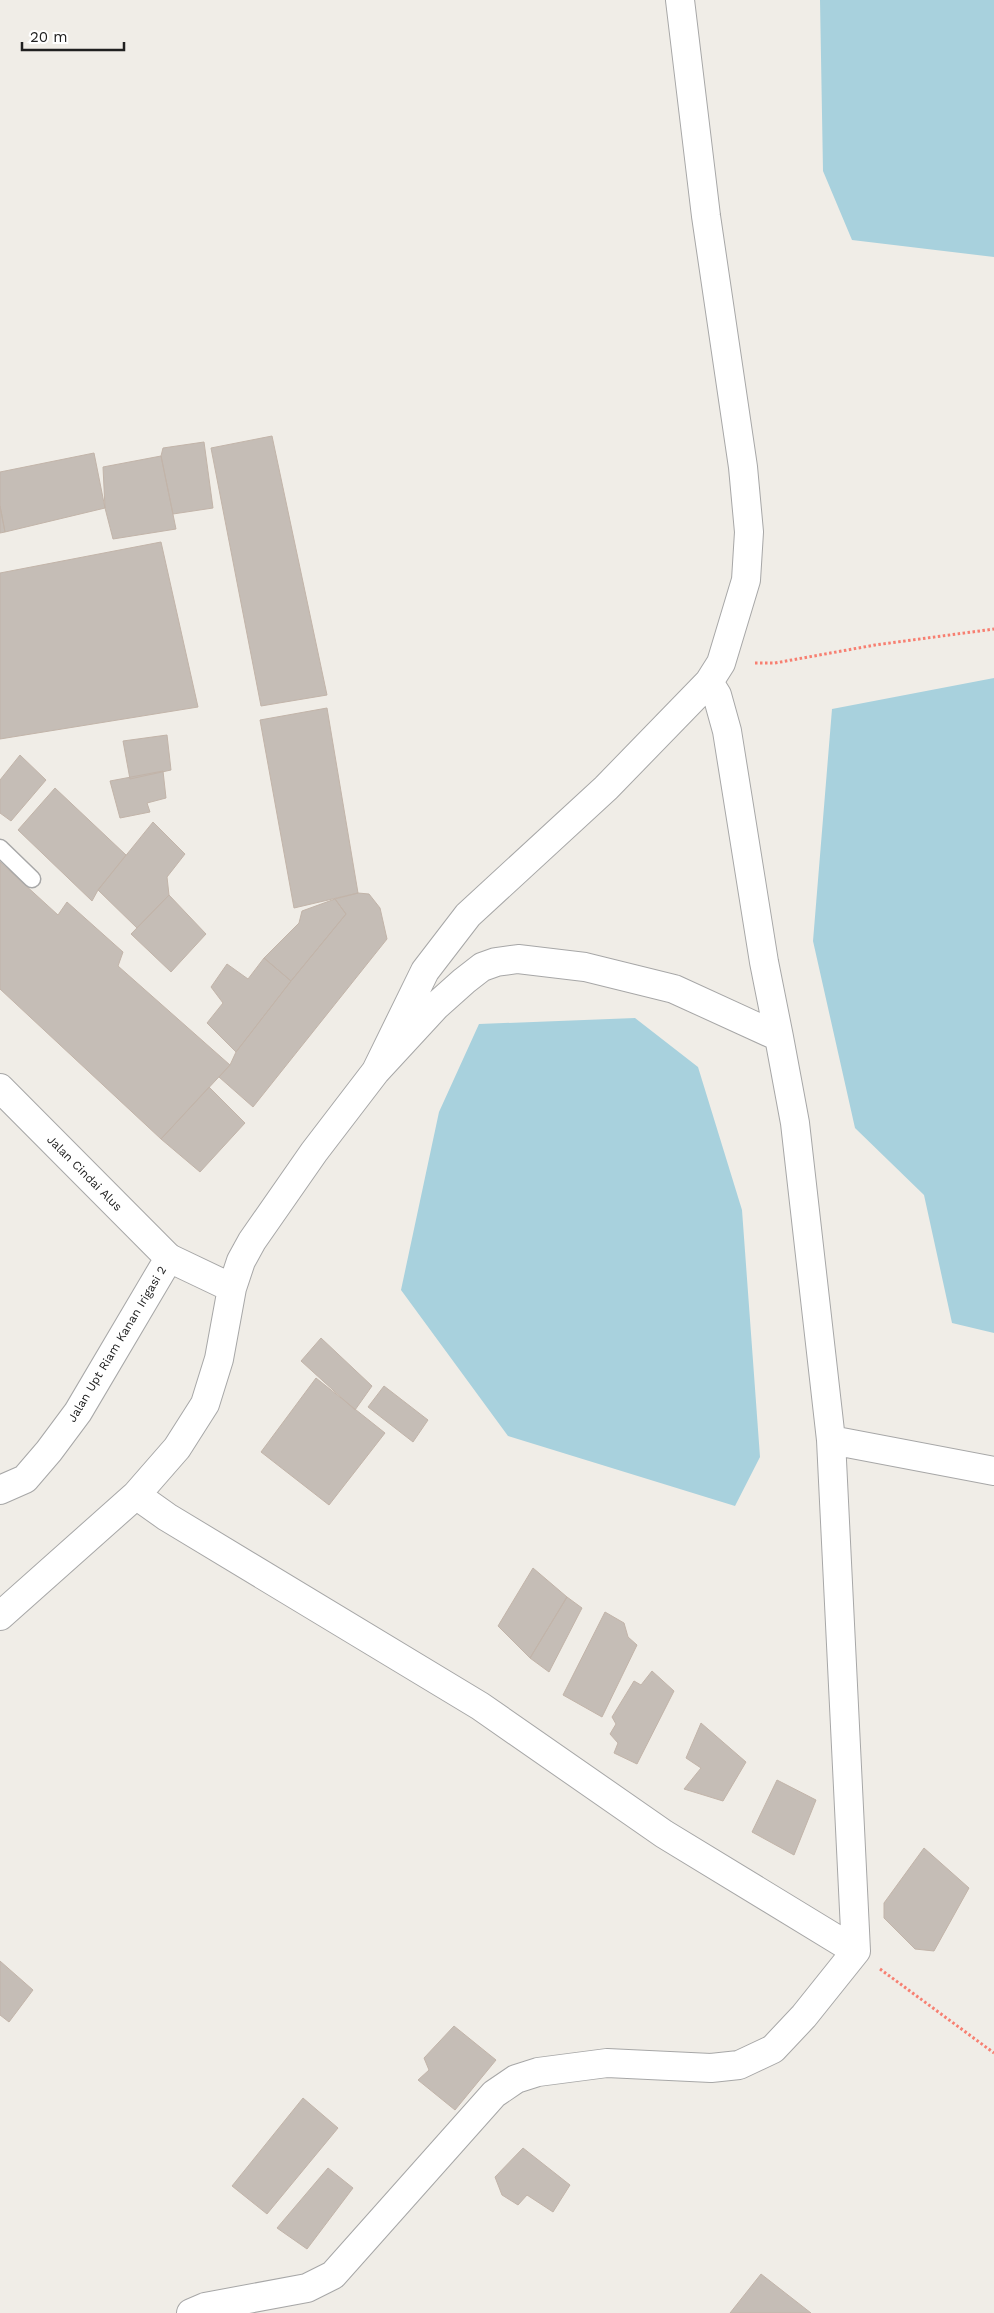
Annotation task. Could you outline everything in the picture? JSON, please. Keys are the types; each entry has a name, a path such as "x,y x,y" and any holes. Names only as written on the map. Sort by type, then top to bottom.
{"street":[{"path":"191,2313 205,2307 307,2288 333,2275 494,2094 516,2079 538,2072 607,2063 711,2068 739,2064 773,2049 804,2016 856,1951 831,1440 796,1123 764,962 727,731 717,695 715,672 746,580 749,532 743,467 706,216 680,0"},
{"path":"376,1071 425,971 468,915 606,788 715,672"},
{"path":"0,1616 136,1495 177,1448 205,1404 219,1359 232,1288 241,1261 252,1241 314,1152 376,1071 436,1006 482,967 518,958 585,967 674,989 778,1036"},
{"name":"Jalan Cindai Alus","path":"0,1088 170,1258 232,1288"},
{"name":"Jalan Upt Riam Kanan Irigasi 2","path":"0,1490 25,1479 72,1420 170,1258"},
{"path":"831,1440 994,1471"},
{"path":"136,1495 168,1517 480,1706 664,1834 856,1951"}],"lane":[{"path":"0,848 32,879"}],"path":[{"path":"715,672 875,645 994,629"},
{"path":"856,1951 994,2053"}],"water":[{"path":"820,0 994,0 994,257 852,240 823,171"},
{"path":"994,678 994,1333 952,1323 924,1195 855,1128 813,941 832,709"},
{"path":"635,1018 698,1067 742,1210 760,1457 735,1506 508,1436 401,1290 439,1112 479,1024"}],"building":[{"path":"272,436 327,695 261,706 211,448"},
{"path":"204,442 213,508 173,514 161,456 163,448"},
{"path":"94,453 105,508 5,532 0,506 0,472"},
{"path":"161,456 176,529 113,539 105,508 103,467"},
{"path":"0,506 5,532 0,533"},
{"path":"161,542 198,707 0,739 0,573"},
{"path":"327,708 358,893 294,908 260,720"},
{"path":"167,735 171,770 130,779 123,741"},
{"path":"20,755 46,780 11,821 0,813 0,780"},
{"path":"163,771 166,798 147,803 150,812 120,818 110,781"},
{"path":"55,788 126,855 98,890 92,901 18,830"},
{"path":"153,822 185,854 167,877 169,895 137,928 98,890"},
{"path":"0,862 58,915 67,902 123,952 118,966 230,1065 161,1139 0,989"},
{"path":"358,893 369,894 380,908 387,939 253,1107 219,1077 230,1065 236,1052 291,981 346,914 335,899"},
{"path":"169,895 206,934 171,972 131,934"},
{"path":"335,899 346,914 291,981 264,958 299,923 302,911"},
{"path":"264,958 291,981 236,1052 207,1023 223,1003 211,987 227,964 248,979"},
{"path":"209,1087 245,1123 200,1172 161,1139"},
{"path":"321,1338 372,1386 355,1410 301,1361"},
{"path":"316,1378 385,1433 329,1505 261,1452"},
{"path":"384,1386 428,1420 413,1442 368,1407"},
{"path":"533,1568 567,1597 530,1658 498,1626"},
{"path":"567,1597 582,1608 549,1672 530,1658"},
{"path":"605,1612 624,1623 628,1637 637,1645 602,1717 563,1695"},
{"path":"652,1671 674,1691 637,1764 614,1753 618,1743 610,1734 616,1724 612,1717 634,1681 641,1685"},
{"path":"701,1723 746,1762 723,1801 684,1789 701,1768 686,1758"},
{"path":"777,1780 816,1800 794,1855 752,1832"},
{"path":"924,1848 969,1888 934,1951 915,1949 884,1918 884,1903"},
{"path":"0,1961 33,1990 9,2022 0,2015"},
{"path":"454,2026 496,2060 455,2110 418,2080 429,2070 424,2058"},
{"path":"303,2098 338,2128 267,2214 232,2186"},
{"path":"523,2148 570,2185 553,2212 527,2195 518,2205 502,2195 495,2177"},
{"path":"328,2168 353,2188 307,2249 277,2228"},
{"path":"761,2274 811,2313 730,2313"}]}
